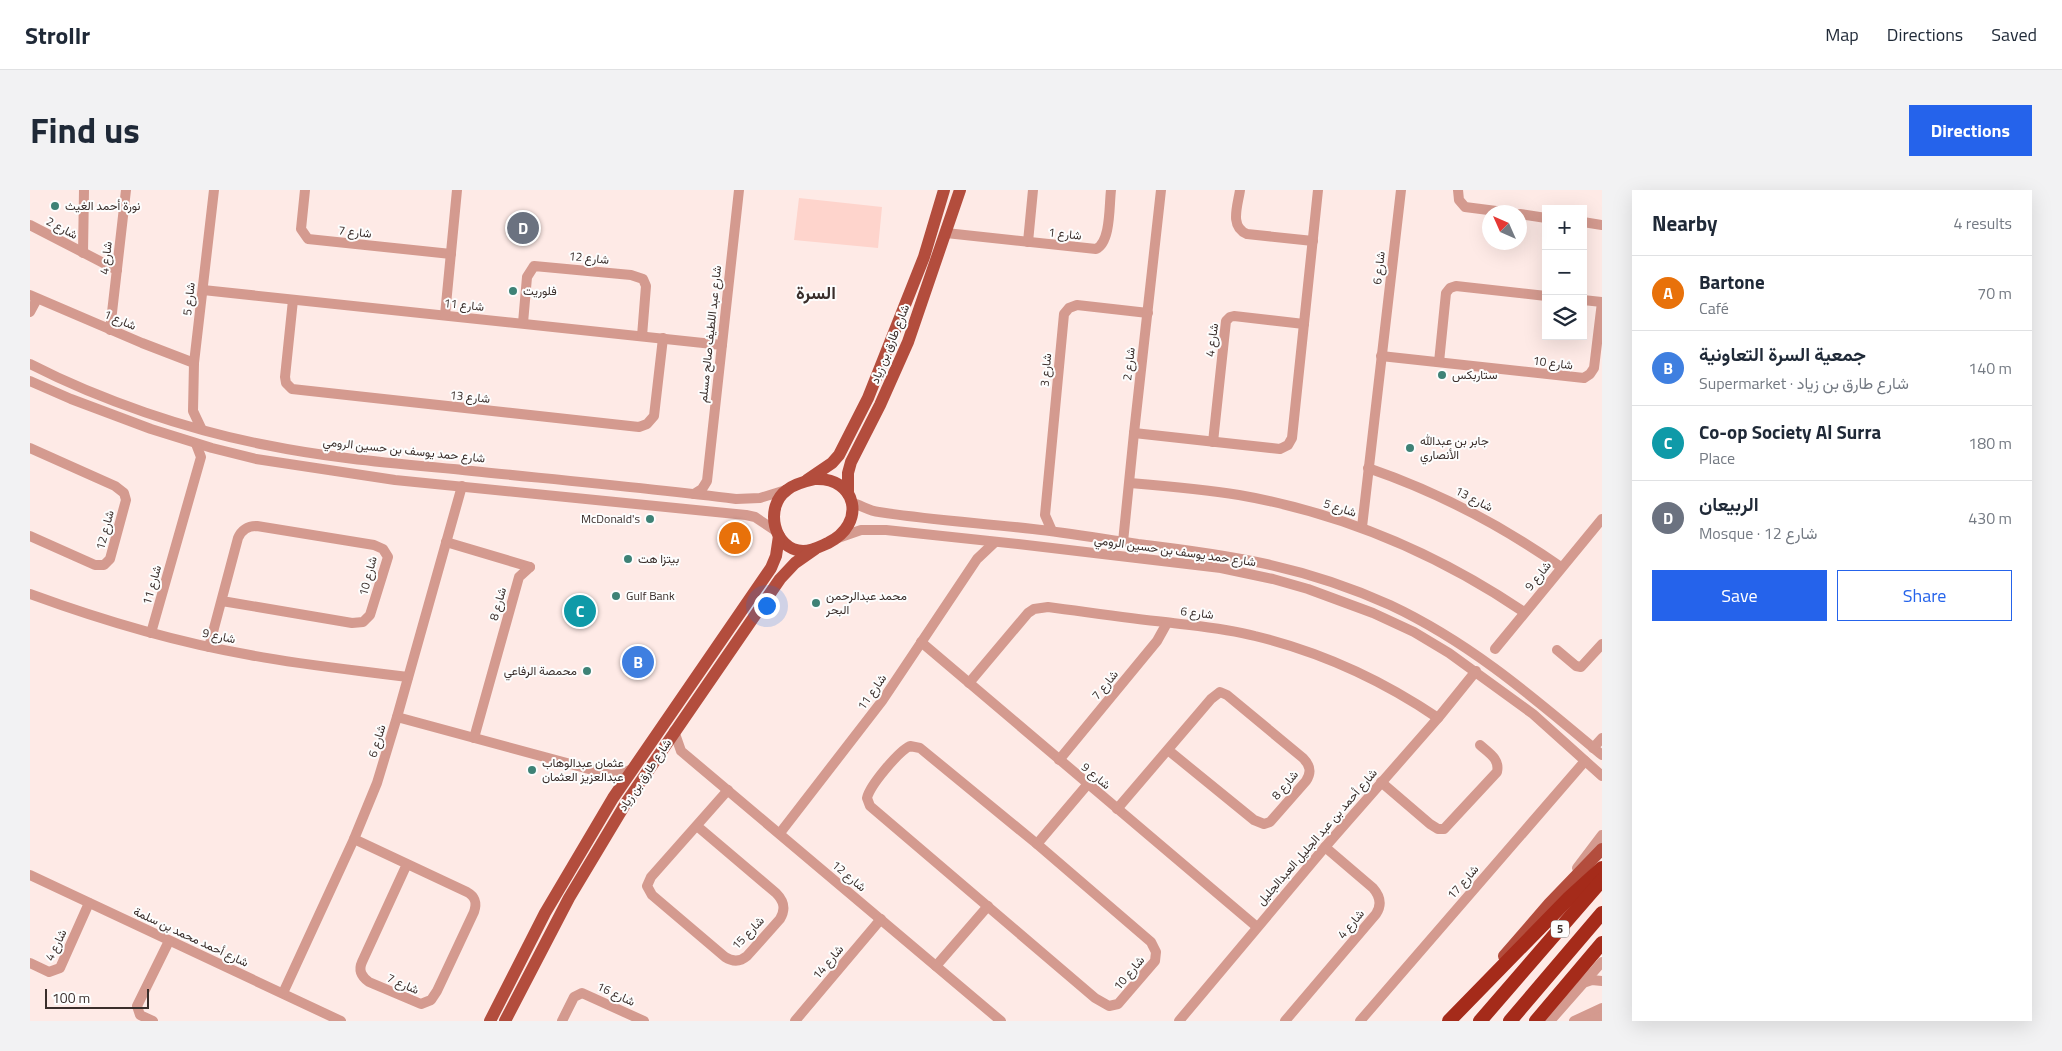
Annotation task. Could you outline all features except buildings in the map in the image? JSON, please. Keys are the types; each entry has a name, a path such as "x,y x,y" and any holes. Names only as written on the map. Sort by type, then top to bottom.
{"highway":[{"path":"1449,1021 1576,891 1602,868"},
{"name":"5","path":"1480,1021 1602,880"},
{"name":"5","path":"1510,1021 1602,913"},
{"path":"1536,1021 1602,943"}],"main road":[{"name":"شارع طارق بن زياد","path":"807,480 836,459 860,414 906,306 924,257 944,190"},
{"name":"شارع طارق بن زياد","path":"850,498 848,477 851,462 903,354 960,190"},
{"path":"826,479 836,484 850,498 853,514 850,524 837,538 815,549 800,551 794,549 778,533 774,519 775,508 787,490 807,480 826,479"},
{"name":"شارع طارق بن زياد","path":"492,1015 557,892 632,768 771,568 776,556 778,533"},
{"name":"شارع طارق بن زياد","path":"506,1019 569,898 626,803 780,579 795,563 815,549"},
{"path":"1449,1021 1548,904 1602,849"},
{"path":"557,892 566,890 570,895 569,898"},
{"path":"492,1015 495,1013 500,1018 506,1019"}],"street":[{"name":"شارع 2","path":"83,253 84,190"},
{"name":"شارع 4","path":"110,330 126,190"},
{"name":"شارع 5","path":"201,428 193,411 194,363 214,190"},
{"name":"شارع 7","path":"305,190 301,229 308,239 451,254"},
{"path":"445,315 456,190"},
{"name":"شارع عبد اللطيف صالح مسلم","path":"706,481 739,190"},
{"path":"1028,242 1033,190"},
{"name":"شارع 1","path":"946,233 1098,248 1106,237 1111,190"},
{"name":"شارع 2","path":"1123,542 1161,190"},
{"path":"1240,190 1236,222 1241,232 1313,241"},
{"path":"1134,433 1280,449 1290,443 1318,190"},
{"name":"شارع 6","path":"1362,527 1401,190"},
{"path":"1458,190 1459,200 1465,207 1482,209"},
{"path":"1527,215 1542,217"},
{"path":"1587,222 1602,224"},
{"name":"شارع 2","path":"30,225 117,270"},
{"name":"شارع 12","path":"523,323 528,276 534,266 631,275 643,279 646,286 642,336"},
{"path":"1438,362 1446,293 1451,287 1542,296"},
{"name":"شارع 11","path":"203,290 722,345"},
{"name":"شارع 1","path":"30,312 33,297 194,363"},
{"name":"شارع 13","path":"293,300 285,377 286,383 292,389 639,427 644,426 654,416 663,338"},
{"name":"شارع 10","path":"1382,356 1584,378 1594,368 1602,302 1587,300"},
{"name":"شارع 3","path":"1052,531 1045,515 1064,314 1069,308 1077,305 1148,313"},
{"name":"شارع 4","path":"1212,442 1226,321 1234,316 1304,324"},
{"name":"شارع حمد يوسف بن حسين الرومي","path":"30,364 67,381 180,422 265,445 348,458 716,497 752,499 787,490"},
{"path":"30,380 60,395 137,424 196,444 256,459 366,476 746,514 761,520 778,533"},
{"path":"60,395 69,391 70,384 67,381"},
{"path":"80,403 78,393 82,389 88,389"},
{"path":"180,422 193,411"},
{"path":"196,444 201,457 212,448"},
{"name":"شارع 12","path":"30,448 115,486 124,493 126,500 110,559 104,565 95,565 30,536"},
{"name":"شارع 11","path":"151,633 201,457"},
{"path":"343,472 350,467 348,458"},
{"path":"366,476 360,467 363,462 368,460"},
{"name":"شارع 13","path":"1368,468 1410,483 1465,508 1515,536 1561,567"},
{"path":"694,494 702,489 706,481"},
{"path":"706,481 716,497"},
{"name":"شارع 5","path":"1130,483 1202,490 1248,497 1312,512 1362,527 1437,560 1524,612"},
{"name":"شارع 6","path":"282,993 354,839 376,783 397,717 462,486"},
{"name":"شارع حمد يوسف بن حسين الرومي","path":"850,498 877,512 1052,531 1242,558 1328,580 1390,605 1440,631 1474,652 1542,704 1602,756"},
{"path":"1033,529 1045,515"},
{"path":"924,534 920,526 926,518"},
{"name":"شارع 9","path":"1495,649 1602,519"},
{"name":"شارع 10","path":"210,647 239,535 250,526 374,545 383,549 388,557 370,615 360,623 222,601"},
{"name":"شارع حمد يوسف بن حسين الرومي","path":"837,538 869,530 969,539 1222,568 1273,579 1322,593 1367,610 1449,652 1533,714 1602,776"},
{"path":"969,539 976,548 977,559"},
{"name":"شارع 8","path":"446,542 530,567 519,576 474,738"},
{"name":"شارع 11","path":"780,833 875,710 977,559 995,542"},
{"path":"1304,588 1310,582 1309,574"},
{"path":"1322,593 1322,587 1328,580"},
{"name":"شارع 9","path":"30,594 99,618 210,647 264,657 408,676"},
{"name":"شارع 6","path":"969,683 1023,619 1034,609 1048,607 1167,623 1202,625 1254,635 1305,650 1382,684 1438,718"},
{"name":"شارع 7","path":"1059,760 1157,641 1167,623"},
{"name":"شارع 9","path":"921,642 1087,785 1257,927"},
{"path":"1557,650 1572,664 1581,667 1602,644"},
{"path":"1474,652 1495,649 1497,669"},
{"name":"شارع أحمد بن عبد الجليل العبدالجليل","path":"1179,1021 1476,671"},
{"name":"شارع 8","path":"1117,809 1213,696 1222,692 1303,758 1308,765 1310,774 1271,821 1261,823 1254,820 1168,750"},
{"path":"397,717 611,775 621,774 632,768"},
{"path":"674,731 681,751"},
{"path":"1594,748 1602,738"},
{"path":"1381,782 1430,824 1438,829 1444,828 1497,772 1496,760 1480,745"},
{"name":"شارع 10","path":"916,746 1037,844 1149,939 1156,952 1154,964 1118,1004 1106,1005 1095,998 988,906 870,806 867,795 903,749 916,746"},
{"path":"661,751 671,749 681,751"},
{"name":"شارع 12","path":"681,751 1001,1021"},
{"name":"شارع 17","path":"1360,1021 1585,761"},
{"path":"1037,844 1087,785"},
{"name":"شارع 15","path":"697,826 776,893 783,903 784,912 780,919 747,956 740,960 733,961 725,957 652,895 648,889 648,882 651,877 728,790"},
{"path":"1548,904 1602,835"},
{"name":"شارع 7","path":"354,839 467,892 476,902 474,912 436,994 428,1002 421,1004 369,982 360,971 362,962 407,864"},
{"name":"شارع 4","path":"1285,1021 1380,907 1378,896 1373,888 1325,847"},
{"name":"شارع أحمد محمد بن سلمة","path":"30,875 342,1021"},
{"name":"شارع 4","path":"30,964 50,972 60,968 89,902"},
{"path":"936,966 988,906"},
{"name":"شارع 14","path":"795,1021 880,919"},
{"path":"153,1021 140,1014 137,1006 169,941"},
{"path":"1550,1021 1602,962"},
{"path":"1582,984 1592,980 1602,981"},
{"name":"شارع 16","path":"562,1021 574,997 582,993 644,1021"},
{"path":"1574,1021 1602,1008"},
{"path":"1591,1021 1602,1016"}],"shaded area":[{"path":"799,198 882,207 878,248 794,240"}],"place":[{"name":"نورة أحمد الغيث","path":"55,206"},
{"name":"الربيعان","path":"523,228"},
{"name":"فلوريت","path":"513,291"},
{"name":"ستاربكس","path":"1442,375"},
{"name":"جابر بن عبدالله الأنصاري","path":"1410,448"},
{"name":"McDonald's","path":"650,519"},
{"name":"Bartone","path":"735,538"},
{"name":"بيتزا هت","path":"628,559"},
{"name":"Gulf Bank","path":"616,596"},
{"name":"محمد عبدالرحمن البحر","path":"816,603"},
{"name":"Co-op Society Al Surra","path":"580,611"},
{"name":"جمعية السرة التعاونية","path":"638,662"},
{"name":"محمصة الرفاعي","path":"587,671"},
{"name":"عثمان عبدالوهاب عبدالعزيز العثمان","path":"532,770"}],"district":[{"name":"السرة","path":"816,293"}]}
